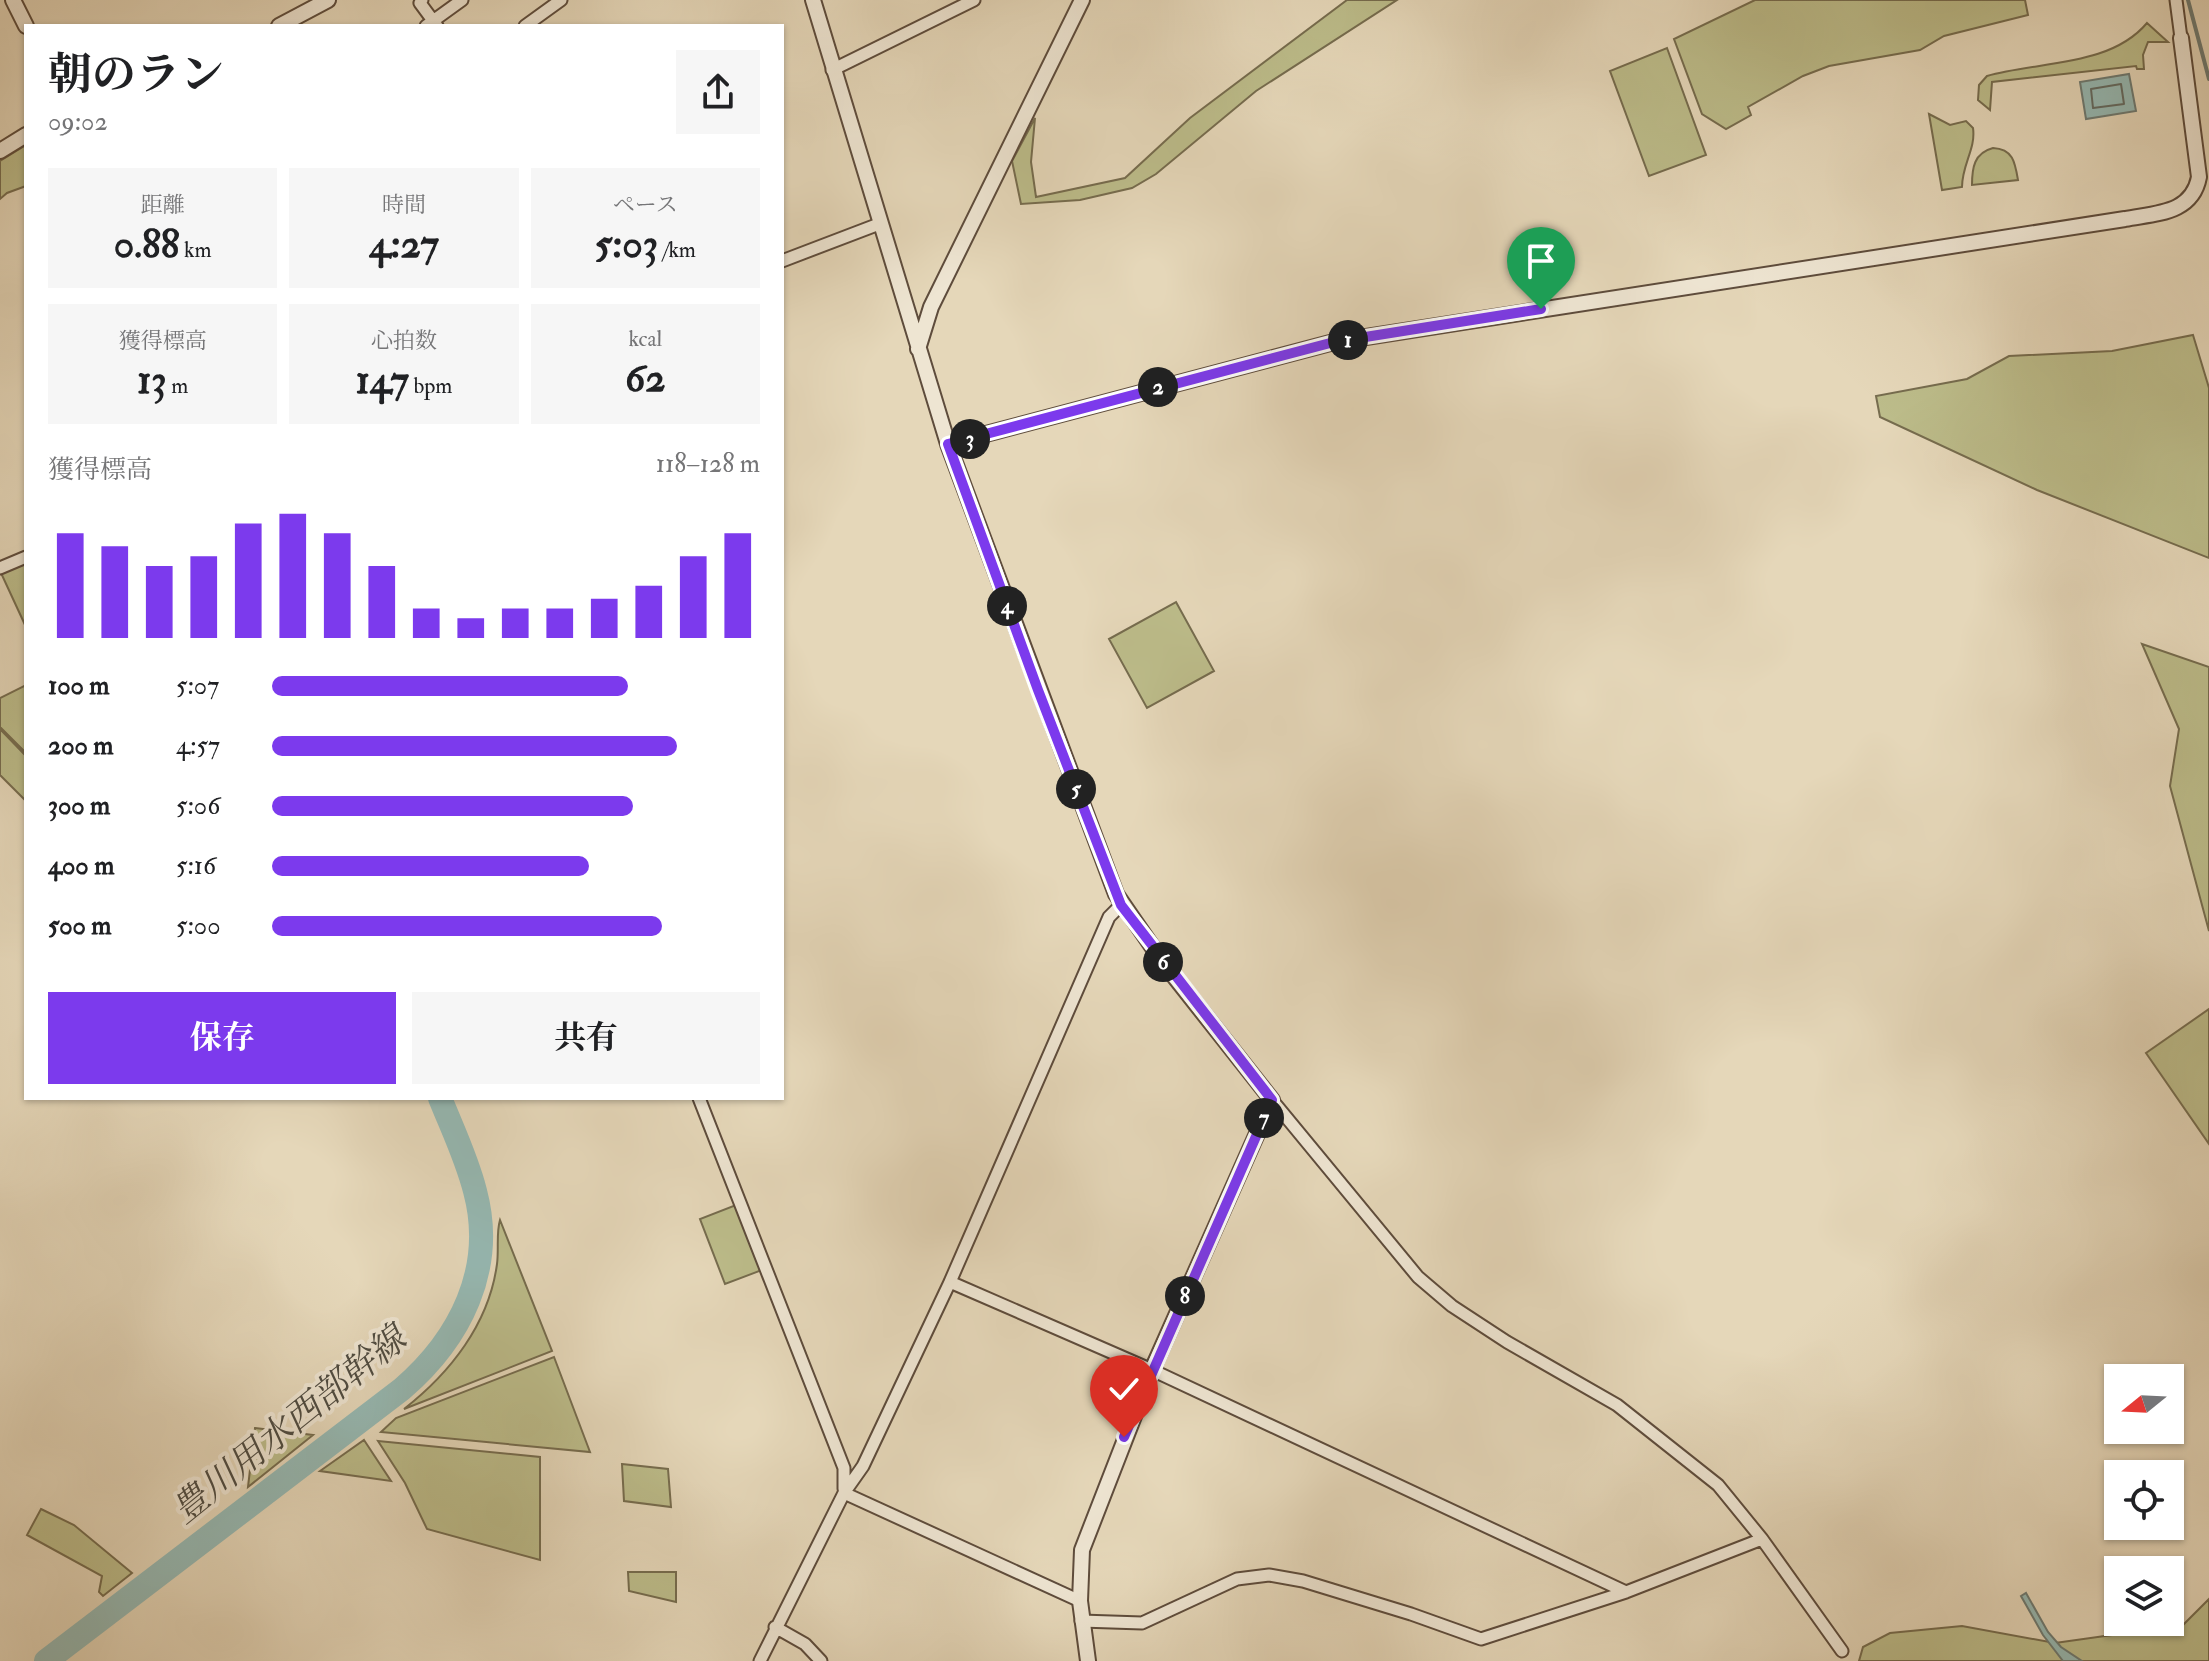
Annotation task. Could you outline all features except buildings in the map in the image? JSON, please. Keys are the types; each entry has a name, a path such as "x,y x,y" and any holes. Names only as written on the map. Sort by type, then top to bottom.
{"street":[{"path":"13,0 25,24"},
{"path":"283,24 328,0"},
{"path":"422,0 420,3 432,24 462,0"},
{"path":"528,24 561,0"},
{"path":"813,0 948,444 1121,905 1272,1100 1418,1277 1452,1306 1507,1342 1617,1405 1718,1485 1762,1539 1842,1651"},
{"path":"832,70 974,0"},
{"path":"917,350 931,307 1082,0"},
{"path":"948,444 1334,342 2171,210 2188,202 2199,177 2176,0"},
{"path":"0,151 24,136"},
{"path":"784,260 879,224"},
{"path":"0,568 24,558"},
{"path":"760,1661 844,1493 863,1466 950,1282 1109,917 1121,905"},
{"path":"700,1100 844,1468 844,1493"},
{"path":"1088,1661 1081,1621 1082,1550 1152,1370 1272,1100"},
{"path":"950,1282 1152,1370 1626,1592"},
{"path":"844,1493 1080,1601"},
{"path":"1081,1621 1142,1623 1237,1579 1269,1575 1303,1581 1481,1639 1626,1592 1762,1539"},
{"path":"775,1627 805,1644 821,1661"}],"green space":[{"path":"1347,0 1397,0 1256,91 1156,174 1132,188 1080,200 1021,204 1012,161 1035,118 1031,162 1036,197 1125,178 1190,118"},
{"path":"1755,0 2025,0 2028,15 1944,36 1920,50 1829,66 1803,76 1748,107 1751,115 1726,129 1702,114 1674,39"},
{"path":"2147,23 2168,42 2148,42 2143,55 2144,69 2137,69 2136,66 1992,82 1990,110 1978,100 1979,85 1987,76 2094,55 2114,48"},
{"path":"1667,48 1706,155 1649,176 1610,71"},
{"path":"1929,114 1950,125 1966,121 1973,128 1973,143 1962,187 1942,190"},
{"path":"24,146 24,187 0,199 0,161"},
{"path":"1993,148 2009,154 2018,180 1972,185 1975,162"},
{"path":"2193,335 2209,388 2209,558 2037,490 1880,417 1876,396 1967,379 2009,356 2112,351"},
{"path":"24,564 24,623 1,573"},
{"path":"1176,602 1214,671 1147,708 1109,639"},
{"path":"2142,644 2209,667 2209,931 2170,786 2179,729"},
{"path":"24,686 24,751 0,727 0,698"},
{"path":"0,729 24,754 24,799 0,775"},
{"path":"2209,1009 2209,1144 2146,1053"},
{"path":"736,1205 762,1270 725,1284 700,1219"},
{"path":"500,1220 552,1351 404,1409 452,1363 476,1327 493,1286"},
{"path":"554,1357 590,1452 381,1432 396,1418"},
{"path":"255,1428 313,1435 248,1487"},
{"path":"364,1440 391,1481 320,1471"},
{"path":"378,1441 540,1457 540,1560 427,1529 405,1483"},
{"path":"622,1464 668,1469 671,1507 624,1501"},
{"path":"41,1509 74,1525 132,1573 103,1596 99,1592 102,1576 27,1535"},
{"path":"628,1572 676,1572 676,1602 629,1591"},
{"path":"2209,1599 2209,1661 1859,1661 1863,1647 1890,1633 1962,1626 2055,1643 2105,1636 2184,1636 2184,1624"}],"water":[{"path":"2129,74 2136,111 2086,119 2080,82"},
{"path":"2026,1593 2048,1632 2061,1647 2082,1661 2063,1661 2043,1635 2021,1596"}],"waterway":[{"path":"2188,0 2209,79"},
{"name":"豊川用水西部幹線","path":"46,1661 402,1389 441,1348 468,1300 481,1248 475,1191 441,1100"}],"route":[{"path":"1124,1437 1272,1100 1121,905 948,444 1334,342 1541,309"}]}
